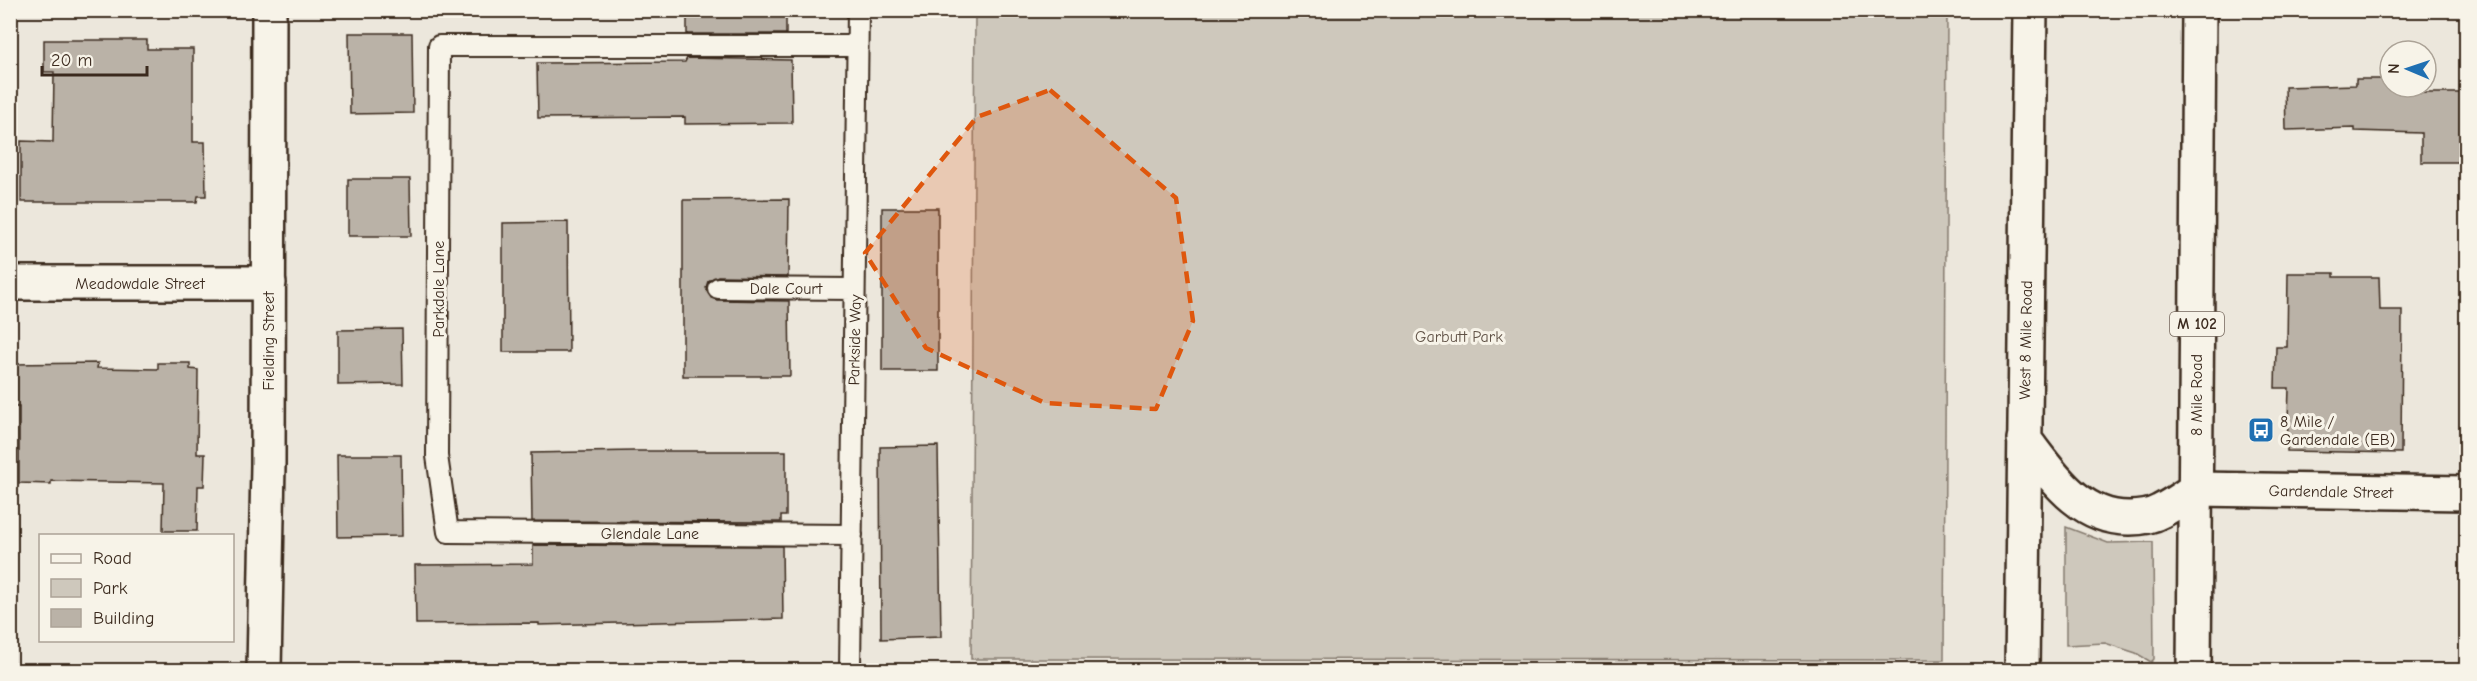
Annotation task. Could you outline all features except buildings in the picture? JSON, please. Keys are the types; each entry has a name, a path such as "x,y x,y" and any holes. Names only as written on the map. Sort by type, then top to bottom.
{"main road":[{"name":"Fielding Street","path":"264,670 269,283 269,10"},
{"name":"West 8 Mile Road","path":"2022,670 2031,10"},
{"name":"8 Mile Road","path":"2194,670 2199,10"},
{"name":"Meadowdale Street","path":"10,283 269,283"},
{"path":"2024,439 2063,490 2090,510 2113,519 2136,518 2159,512 2196,489"},
{"name":"Gardendale Street","path":"2196,489 2466,493"}],"lane":[{"name":"Parkside Way","path":"850,670 858,10"},
{"name":"Parkdale Lane","path":"448,532 437,456 439,46 857,46"},
{"name":"Dale Court","path":"718,288 854,289"},
{"name":"Glendale Lane","path":"448,532 852,534"}],"highlighted area":[{"path":"1050,90 1176,198 1193,321 1156,409 1045,403 926,348 865,253 977,117"}],"green space":[{"name":"Garbutt Park","path":"975,11 1947,11 1944,660 971,659"},
{"path":"2066,527 2108,543 2153,542 2154,659 2151,662 2136,653 2105,643 2066,645"}],"place":[{"name":"8 Mile / Gardendale (EB)","path":"2261,430"}]}
